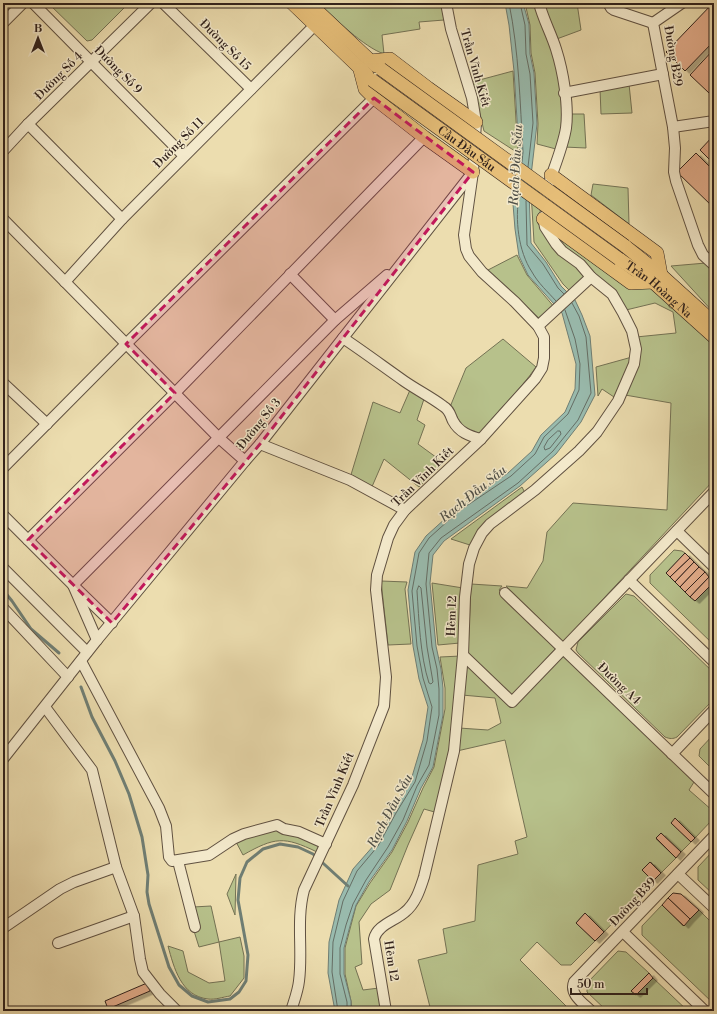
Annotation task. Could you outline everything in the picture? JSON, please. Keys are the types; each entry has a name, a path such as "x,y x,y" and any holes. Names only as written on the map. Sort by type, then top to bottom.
{"main road":[{"path":"292,3 360,70 377,75"},
{"path":"309,3 370,60 377,75"},
{"path":"370,60 390,59 476,122"},
{"path":"360,70 365,89 374,98 424,137 473,172"},
{"name":"Cầu Đầu Sấu","path":"377,75 625,246"},
{"name":"Cầu Đầu Sấu","path":"377,75 619,259"},
{"path":"543,219 631,283 657,279 657,253 551,175"},
{"name":"Trần Hoàng Na","path":"625,246 714,337"},
{"name":"Trần Hoàng Na","path":"619,259 657,279 714,323"}],"street":[{"path":"3,23 23,3"},
{"name":"Đường Số 9","path":"33,3 184,156"},
{"name":"Đường Số 4","path":"3,151 28,124 151,3"},
{"name":"Đường Số 15","path":"163,3 251,90"},
{"name":"Trần Vĩnh Kiết","path":"291,1011 299,982 301,901 304,890 325,848 353,785 384,706 386,677 376,590 377,575 388,538 394,525 405,510 481,439 535,378 542,368 544,358 544,337 538,326 515,302 482,272 469,256 466,249 464,235 473,172 476,122 472,98 450,29 446,3"},
{"path":"539,3 544,20 556,47 559,59 566,112 566,129 543,202 543,219"},
{"path":"608,3 614,10 653,23"},
{"name":"Đường B29","path":"682,3 653,23 673,127 675,148 674,172 676,182 698,245 703,255 714,266"},
{"name":"Đường Số 11","path":"65,282 122,219 315,25"},
{"path":"564,93 663,74"},
{"path":"3,468 374,98"},
{"path":"673,127 714,120"},
{"path":"28,124 122,219"},
{"path":"28,540 175,393 424,137"},
{"name":"Đường Số 3","path":"3,220 219,438 245,461 344,338 473,172"},
{"name":"Hẻm 12","path":"386,1011 374,940 375,933 406,912 414,902 422,886 454,751 463,656 466,584 469,564 474,548 482,533 490,524 535,490 579,451 597,432 618,401 634,364 636,349 632,331 624,313 612,294 591,277 580,264 562,251 548,233 543,219"},
{"path":"73,585 336,320 405,260"},
{"path":"290,274 336,320"},
{"path":"538,326 591,277"},
{"path":"344,338 405,382 444,407 451,413 458,428 463,432 481,439"},
{"path":"3,383 47,424"},
{"path":"260,444 350,480 405,510"},
{"path":"3,759 97,640 245,461"},
{"path":"463,656 512,702 714,492"},
{"path":"3,515 112,623"},
{"path":"677,531 714,567"},
{"path":"3,568 88,652"},
{"path":"629,580 714,662"},
{"path":"73,585 97,640"},
{"name":"Đường A4","path":"505,592 714,794"},
{"path":"3,608 68,677"},
{"path":"81,661 159,808 166,826 169,857 172,861 209,855 233,838 277,825 284,829 299,832 325,848"},
{"path":"45,707 92,770 116,867 134,916 143,972 160,994 177,1011"},
{"path":"672,754 714,710"},
{"name":"Đường B39","path":"591,1011 574,994 572,988 574,982 714,836"},
{"path":"178,861 195,927"},
{"path":"3,928 60,889 74,882 116,867"},
{"path":"678,874 714,908"},
{"path":"58,942 134,916"},
{"path":"623,932 705,1011"}],"highlighted area":[{"path":"374,98 473,172 260,444 112,623 28,540 175,393 126,344"}],"green space":[{"path":"48,3 129,3 92,40 87,41"},
{"path":"319,3 442,3 444,20 419,22 420,29 382,35 384,54 359,39"},
{"path":"525,3 537,3 556,54 564,118 556,149 537,144 538,124 535,73 531,53 530,25"},
{"path":"540,3 577,3 581,30 554,40"},
{"path":"513,71 518,153 484,131 472,82"},
{"path":"629,84 632,113 601,114 600,89"},
{"path":"570,114 584,114 586,148 564,147"},
{"path":"532,183 544,191 540,210 542,227 587,276 570,291 563,284 534,242 531,192"},
{"path":"593,184 628,188 629,224 591,195"},
{"path":"551,231 648,282 714,341 714,480 563,642 506,586 527,588 543,561 547,532 573,503 667,510 671,403 625,395 636,337 676,333 673,312 655,303 626,310 565,248"},
{"path":"517,255 527,275 555,308 541,320 488,270"},
{"path":"706,263 714,271 714,313 671,266"},
{"path":"503,339 536,367 479,436 473,434 465,428 450,407 466,368"},
{"path":"632,357 617,399 602,389 598,396 596,367"},
{"path":"410,390 424,399 417,420 425,425 418,444 444,463 419,487 384,459 371,489 350,478 373,402 400,413"},
{"path":"522,487 526,495 473,546 451,539"},
{"path":"674,550 685,553 666,573 695,601 714,582 714,645 650,583 650,575"},
{"path":"381,581 407,582 405,589 411,644 388,645"},
{"path":"432,583 463,588 460,643 438,645"},
{"path":"471,584 502,586 499,590 556,648 511,696 468,653"},
{"path":"626,594 634,596 714,673 714,699 676,738 665,737 576,650 578,642"},
{"path":"461,656 456,710 438,813 424,809 390,890 371,904 359,922 362,964 355,967 363,990 379,988 383,1011 352,1011 345,974 345,948 356,906 392,852 434,767 445,709 445,688 440,657"},
{"path":"563,656 694,782 689,790 713,811 713,819 695,838 676,819 671,823 691,842 681,852 661,833 656,839 676,858 661,873 651,862 642,870 653,881 604,932 585,913 576,923 595,941 571,965 561,965 537,942 520,960 571,1011 431,1011 418,960 447,953 443,929 475,921 478,865 518,854 515,841 527,837 505,740 457,751 459,728 488,730 501,723 495,698 462,695 465,664 511,708"},
{"path":"714,734 714,771 699,756 700,749"},
{"path":"276,827 322,844 317,852 288,841 272,842 243,855 235,840"},
{"path":"714,850 713,894 698,880 698,867"},
{"path":"236,874 235,915 227,894"},
{"path":"662,905 683,926 699,910 714,925 714,1004 642,935 642,926"},
{"path":"211,906 219,942 199,947 194,931 193,907"},
{"path":"240,937 244,956 244,978 230,996 216,999 199,997 191,993 180,980 168,946 183,951 188,972 209,983 225,981 219,942"},
{"path":"618,951 626,952 649,973 632,990 636,995 653,978 688,1011 607,1011 587,992 587,983"}],"water":[{"name":"Rạch Đầu Sấu","path":"505,3 523,3 529,24 530,54 534,73 537,124 529,193 531,243 546,262 561,286 575,300 582,315 590,336 595,395 581,422 556,454 520,486 444,541 433,555 430,583 436,646 443,688 443,715 433,767 421,788 407,821 392,850 369,882 356,905 344,948 344,974 351,1001 351,1011 335,1011 328,973 329,942 339,900 353,869 375,844 392,811 411,780 423,740 428,707 419,679 413,646 408,590 415,552 426,536 457,508 508,473 532,451 541,435 565,412 575,389 576,364 562,313 528,275 519,256 513,204 519,152 514,71"}],"building":[{"path":"713,3 714,41 685,71 666,52"},
{"path":"714,49 714,88 709,93 690,75"},
{"path":"714,135 714,164 700,150"},
{"path":"696,153 714,171 714,208 677,172"},
{"path":"685,553 690,558 670,577 666,573"},
{"path":"690,558 694,562 675,582 670,577"},
{"path":"694,562 699,567 680,587 675,582"},
{"path":"699,567 705,572 685,592 680,587"},
{"path":"705,572 709,577 690,597 685,592"},
{"path":"709,577 714,582 695,601 690,597"},
{"path":"675,818 695,838 691,842 671,823"},
{"path":"661,833 681,852 676,858 656,838"},
{"path":"650,862 661,873 653,881 642,870"},
{"path":"673,893 681,894 699,910 690,919 668,898"},
{"path":"668,898 690,919 684,926 662,905"},
{"path":"585,913 604,932 595,941 576,923"},
{"path":"649,973 653,978 636,995 631,991"},
{"path":"147,983 150,991 108,1009 105,1001"}],"waterway":[{"path":"3,590 31,629 59,653"},
{"path":"81,687 92,717 115,761 129,794 142,837 148,875 147,892 149,904 169,967 179,985 192,996 208,1002 230,999 239,992 246,981 248,955 238,900 240,878 247,862 263,849 280,844 298,847 313,854 348,886"}]}
